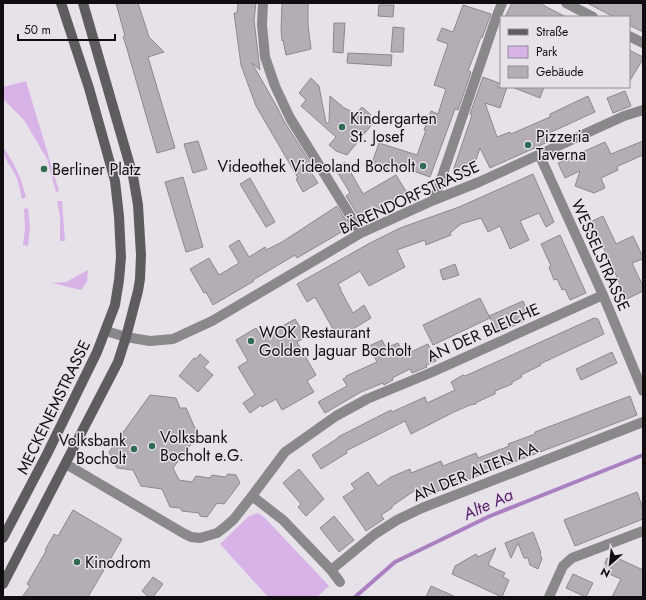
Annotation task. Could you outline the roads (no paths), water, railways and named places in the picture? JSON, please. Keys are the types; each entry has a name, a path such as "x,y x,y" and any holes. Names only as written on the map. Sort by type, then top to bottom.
{"main road":[{"name":"MECKENEMSTRASSE","path":"3,538 55,438 106,331 115,305 119,280 120,216 115,181 89,88 61,3"},
{"path":"3,584 118,362 135,307 140,278 141,236 133,176 83,3"}],"street":[{"path":"263,3 262,25 265,57 275,86 290,118 361,233"},
{"path":"434,200 502,3"},
{"path":"566,3 591,16"},
{"path":"630,36 643,43"},
{"name":"BÄRENDORFSTRASSE","path":"126,337 150,341 172,339 212,321 361,233 624,116 643,110"},
{"name":"WESSELSTRASSE","path":"539,154 603,295 643,391"},
{"name":"AN DER BLEICHE","path":"66,464 191,536 200,538 217,533 234,519 285,452 342,413 367,399 430,373 603,295"},
{"name":"MECKENEMSTRASSE","path":"106,331 126,337"},
{"name":"AN DER ALTEN AA","path":"331,570 375,534 397,520 422,508 643,422"},
{"path":"252,496 283,520 331,570 340,582"},
{"path":"549,597 563,566 572,558 643,531"}],"waterway":[{"name":"Alte Aa","path":"355,597 395,562 490,516 643,455"}],"place":[{"name":"Kindergarten St. Josef","path":"342,127"},
{"name":"Pizzeria Taverna","path":"528,145"},
{"name":"Videothek Videoland Bocholt","path":"423,166"},
{"name":"Berliner Platz","path":"44,169"},
{"name":"WOK Restaurant Golden Jaguar Bocholt","path":"251,341"},
{"name":"Volksbank Bocholt e.G.","path":"152,446"},
{"name":"Volksbank Bocholt","path":"134,449"},
{"name":"Kinodrom","path":"77,562"}]}
